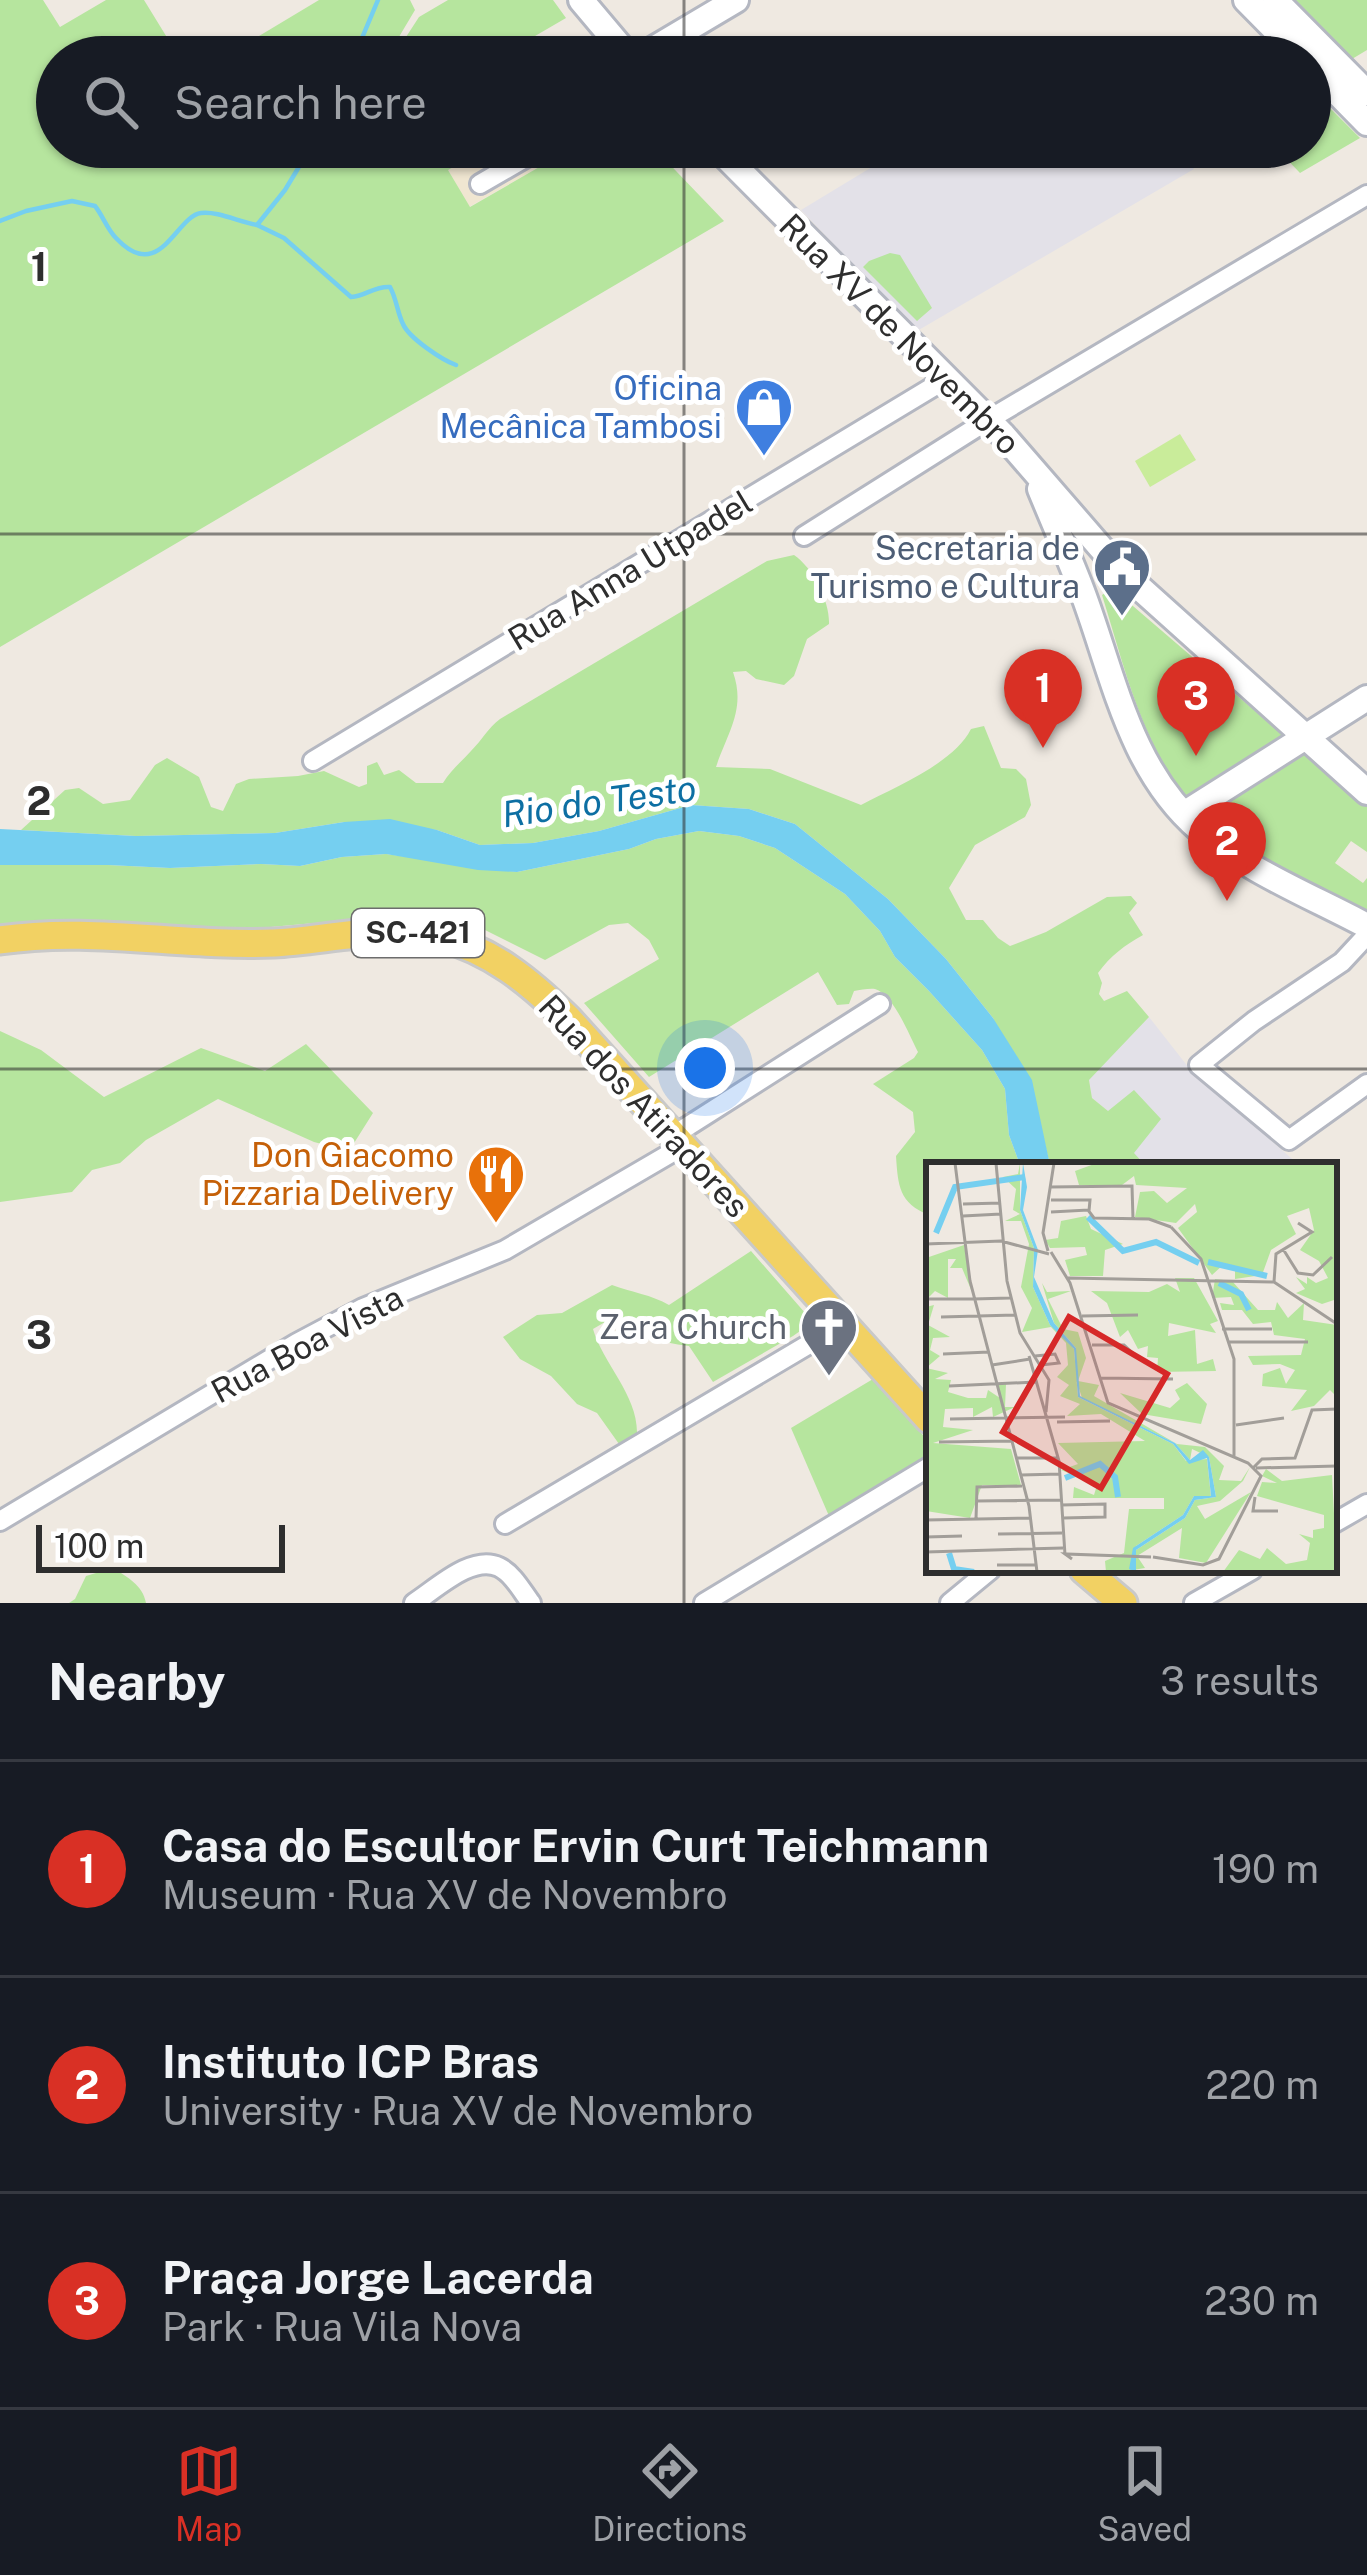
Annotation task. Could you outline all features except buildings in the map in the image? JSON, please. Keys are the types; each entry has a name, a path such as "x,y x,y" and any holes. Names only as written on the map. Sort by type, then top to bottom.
{"main road":[{"path":"581,0 611,36"},
{"path":"675,36 736,0"},
{"path":"1246,0 1281,36"},
{"path":"1275,0 1311,36"},
{"path":"1331,57 1367,93"},
{"path":"1331,86 1367,123"},
{"name":"Rua XV de Novembro","path":"737,168 988,420 1121,571 1367,792"},
{"name":"Rua XV de Novembro","path":"1032,470 1083,593 1134,738 1161,784 1184,814 1236,856 1367,926"},
{"path":"1083,593 1121,571"},
{"path":"1184,814 1367,698"},
{"name":"Rua dos Atiradores","path":"0,940 69,936 274,943 388,932 439,937 490,957 537,989 568,1019 926,1416"},
{"path":"1088,1573 1123,1603"}],"street":[{"path":"480,184 508,168"},
{"path":"804,536 988,420 1367,195"},
{"name":"Rua Anna Utpadel","path":"313,760 946,379"},
{"path":"1367,935 1342,962 1199,1065 1288,1140 1367,1084"},
{"name":"Rua Boa Vista","path":"0,1521 297,1342 363,1308 505,1250 679,1141 880,1004"},
{"path":"505,1524 843,1324"},
{"path":"704,1603 926,1469"},
{"path":"1337,1521 1367,1504"},
{"path":"414,1603 483,1564 505,1571 531,1603"},
{"path":"950,1603 987,1573"},
{"path":"1194,1603 1247,1573"}],"shaded area":[{"path":"447,168 537,168 469,207"},
{"path":"870,168 1194,169 917,331 801,210"},
{"path":"1149,1017 1189,1068 1296,1162 1142,1162 1108,1111 1092,1098 1089,1079"}],"green space":[{"path":"0,0 43,0 60,27 106,0 144,0 166,36 36,36 36,168 451,168 448,170 470,207 538,168 673,168 724,221 0,647"},
{"path":"319,0 410,0 415,10 400,36 259,36"},
{"path":"448,0 553,0 566,18 535,36 407,36 419,17"},
{"path":"1293,0 1367,0 1367,50 1352,59"},
{"path":"1331,109 1360,138 1331,155"},
{"path":"890,253 900,255 932,308 917,321 863,267"},
{"path":"1180,434 1196,460 1150,487 1135,461"},
{"path":"794,555 808,568 827,605 829,624 807,639 794,676 784,685 756,679 746,671 733,672 738,698 716,767 770,769 861,805 937,764 971,729 984,726 1001,768 1016,769 1026,779 1031,805 1025,817 975,845 949,888 966,920 983,920 1010,946 1046,932 1107,897 1131,896 1137,903 1129,913 1143,935 1118,951 1098,973 1099,994 1104,1001 1127,991 1149,1017 1089,1080 1092,1098 1108,1111 1134,1090 1161,1119 1134,1153 1142,1162 1049,1162 1042,1132 993,1018 946,959 888,899 795,824 749,809 691,805 599,831 533,843 480,845 437,830 344,822 275,833 136,836 21,830 65,790 79,788 103,804 130,800 155,765 167,758 199,777 211,807 223,811 236,784 249,779 324,771 359,787 367,784 367,766 377,762 384,775 399,770 416,783 443,783 500,719 767,561"},
{"path":"1112,588 1367,807 1367,852 1351,841 1335,863 1363,883 1367,878 1367,913 1239,843 1197,808 1176,783 1132,692 1102,595"},
{"path":"699,831 739,836 775,848 845,894 880,931 895,957 982,1050 1005,1089 1009,1135 1019,1162 926,1162 926,1213 911,1205 899,1185 896,1156 915,1132 913,1112 873,1084 918,1052 882,993 854,991 849,1004 837,1005 818,972 649,1077 584,1003 659,959 649,940 628,923 609,925 545,960 479,927 415,914 249,929 130,925 0,932 0,865 300,866 386,854 517,872"},
{"path":"0,1031 41,1050 104,1097 201,1048 265,1071 306,1044 373,1113 349,1151 314,1142 218,1099 146,1140 120,1163 92,1170 72,1192 0,1202"},
{"path":"751,1251 813,1322 713,1382 689,1346 650,1337 617,1315 593,1329 636,1420 637,1434 619,1444 597,1413 577,1404 551,1376 520,1359 503,1337 537,1315 562,1313 612,1285 669,1305"},
{"path":"873,1379 926,1439 926,1456 829,1516 791,1428"},
{"path":"113,1568 138,1586 146,1603 69,1603 86,1576"}],"water":[{"path":"691,805 749,809 795,824 888,899 946,959 993,1018 1032,1080 1049,1162 1019,1162 1009,1135 1005,1089 982,1050 895,957 880,931 845,894 775,848 739,836 699,831 517,872 386,854 300,866 0,865 0,829 136,836 275,833 390,819 480,845 533,843 599,831"}],"waterway":[{"path":"363,36 378,0"},
{"path":"0,221 72,201 95,206 110,231 131,251 156,252 201,213 257,225 298,168"},
{"path":"257,225 284,238 351,297 390,287 406,330 456,365"}],"place":[{"name":"Oficina Mecânica Tambosi","path":"764,458"},
{"name":"Secretaria de Turismo e Cultura","path":"1122,618"},
{"name":"Casa do Escultor Ervin Curt Teichmann","path":"1043,748"},
{"name":"Praça Jorge Lacerda","path":"1196,756"},
{"name":"Instituto ICP Bras","path":"1227,901"},
{"name":"Don Giacomo Pizzaria Delivery","path":"496,1225"},
{"name":"Zera Church","path":"829,1378"}],"water label":[{"name":"Rio do Testo","path":"599,801"}]}
